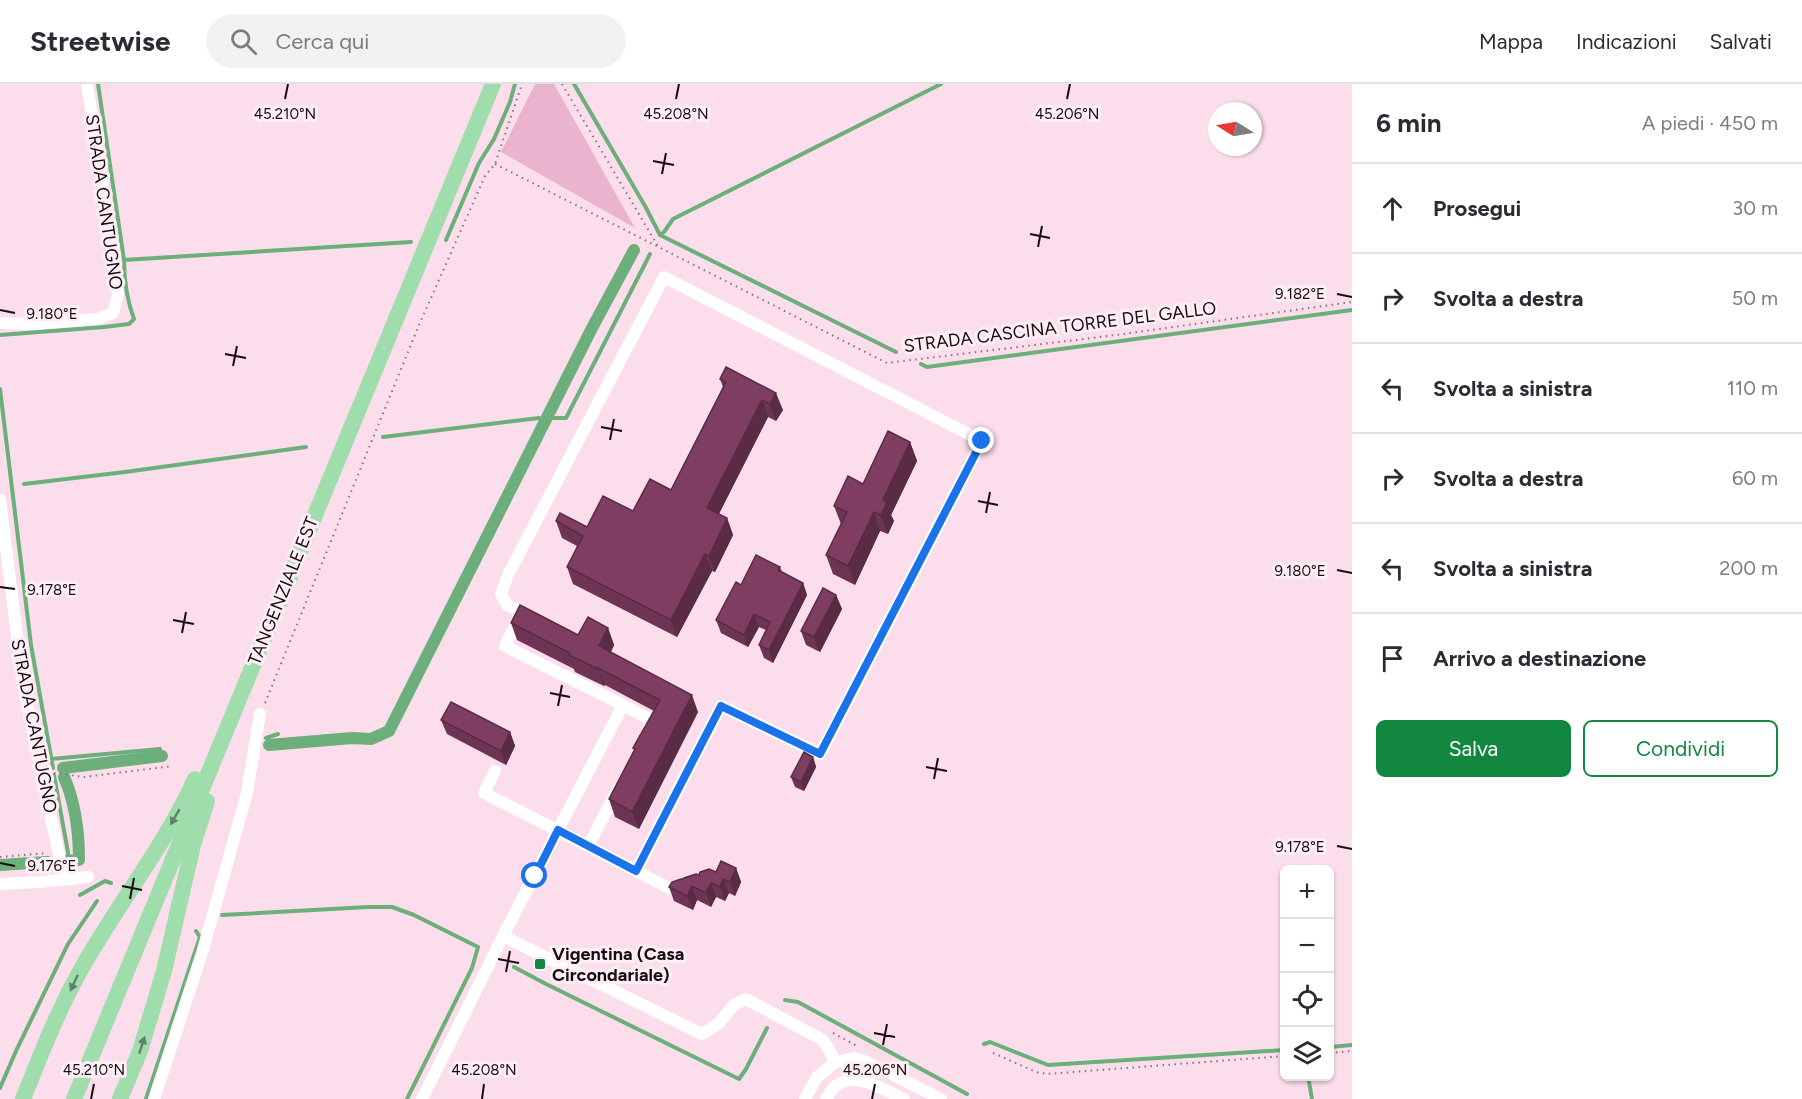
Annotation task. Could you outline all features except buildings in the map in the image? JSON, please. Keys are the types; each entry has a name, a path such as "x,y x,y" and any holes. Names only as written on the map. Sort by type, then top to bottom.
{"highway":[{"name":"TANGENZIALE EST","path":"74,1099 493,84"},
{"path":"23,1099 43,1048 79,973 153,855 190,789 222,720 250,672"},
{"path":"120,1099 144,1039 164,971 193,845 250,672"}],"street":[{"name":"STRADA CANTUGNO","path":"0,323 32,324 98,319 113,313 118,295 112,241 87,84"},
{"path":"636,871 721,706 820,754 982,441 664,277 508,575 501,594 507,605 522,612 505,646 653,721 642,742"},
{"name":"STRADA CANTUGNO","path":"0,500 23,684 64,879"},
{"path":"422,1099 503,936 623,705"},
{"path":"154,1099 201,954 247,793 260,714"},
{"path":"495,771 484,793 671,890 693,882"},
{"path":"588,846 626,773"},
{"path":"0,884 88,877"},
{"path":"503,936 702,1034 718,1024 734,1005 746,999 823,1040 836,1062"},
{"path":"805,1099 817,1077 836,1062 854,1058 867,1062 941,1099"},
{"path":"826,1099 830,1092 842,1082 858,1079 904,1099"}],"path":[{"path":"260,714 419,325 480,185 495,164 522,84"},
{"path":"562,84 659,248"},
{"name":"STRADA CASCINA TORRE DEL GALLO","path":"495,164 887,363 1116,335 1352,302"},
{"path":"42,774 58,772 84,777 173,766"},
{"path":"0,857 59,852"},
{"path":"1334,1053 1352,1051"},
{"path":"993,1053 1036,1072 1047,1074 1280,1056"}],"shaded area":[{"path":"535,84 554,84 635,228 501,152"}],"waterway":[{"path":"0,335 104,327 129,324 134,319 126,290 124,260 98,84"},
{"path":"446,240 479,163 494,139 515,84"},
{"path":"574,84 660,235 896,352"},
{"path":"660,235 673,219 941,84"},
{"path":"124,260 411,242"},
{"path":"269,745 352,738 371,739 389,731 592,328 634,250"},
{"path":"552,418 566,418 650,254"},
{"path":"921,364 927,367 1352,310"},
{"path":"0,389 31,645 53,768"},
{"path":"383,437 539,418"},
{"path":"24,484 306,447"},
{"path":"266,738 278,734"},
{"path":"51,759 160,749"},
{"path":"63,768 162,756"},
{"path":"54,775 71,869"},
{"path":"64,777 76,818 79,860 65,861"},
{"path":"0,865 47,862"},
{"path":"80,895 105,881 111,883"},
{"path":"0,1088 68,944 97,901"},
{"path":"222,915 392,907 414,915 478,947 472,968 407,1099"},
{"path":"146,1099 200,937 196,931"},
{"path":"514,967 739,1079 767,1028"},
{"path":"785,1000 798,1002 967,1094"},
{"path":"984,1044 990,1042 1048,1065 1280,1050"},
{"path":"1334,1047 1352,1045"},
{"path":"1309,1081 1312,1099"}],"place":[{"name":"Vigentina (Casa Circondariale)","path":"540,964"}],"route":[{"path":"535,876 558,830 636,871 721,706 820,754 982,441"}]}
